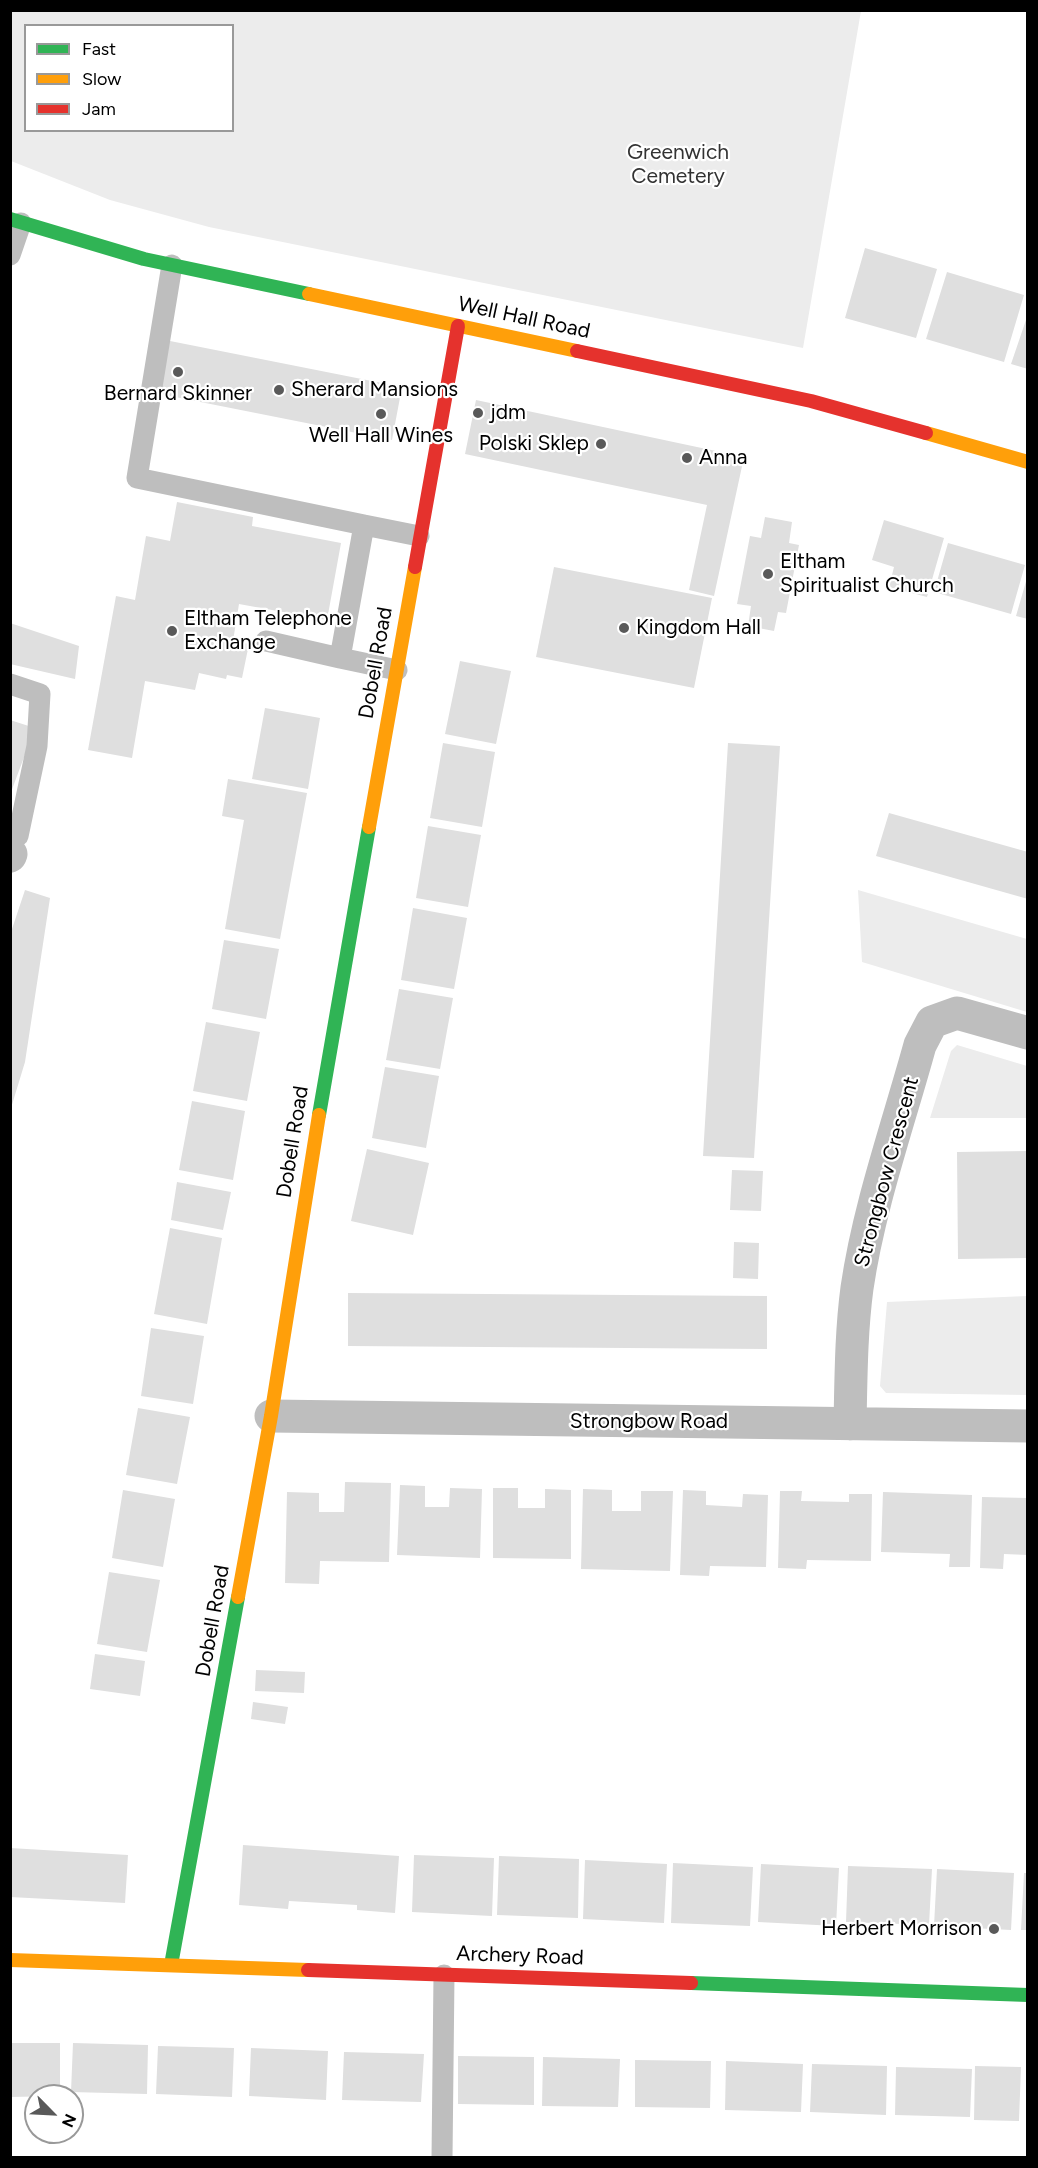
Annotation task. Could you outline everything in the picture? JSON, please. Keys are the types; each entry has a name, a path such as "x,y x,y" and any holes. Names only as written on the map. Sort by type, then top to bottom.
{"street":[{"name":"Well Hall Road","path":"16,221 172,265 811,401 1028,462"},
{"name":"Dobell Road","path":"171,1965 271,1416 323,1089 419,536 458,326"},
{"name":"Strongbow Crescent","path":"850,1424 851,1360 857,1287 874,1209 920,1045 932,1022 957,1013 1028,1033"},
{"name":"Strongbow Road","path":"271,1416 1028,1426"},
{"name":"Archery Road","path":"10,1960 1028,1995"}],"lane":[{"path":"10,255 16,221"},
{"path":"172,265 137,478 419,536"},
{"path":"340,658 364,525"},
{"path":"266,640 397,670"},
{"path":"10,684 40,694 37,746 12,845"},
{"path":"442,2157 444,1975"}],"green space":[{"name":"Greenwich Cemetery","path":"10,11 861,11 803,348 209,227 110,200 11,161"},
{"path":"858,890 1027,939 1027,1012 862,962"},
{"path":"957,1045 1027,1066 1027,1118 930,1118 951,1051"},
{"path":"1027,1296 1027,1395 886,1393 880,1386 887,1302"}],"building":[{"path":"865,248 937,269 916,338 845,318"},
{"path":"947,272 1024,295 1004,362 926,339"},
{"path":"1028,317 1028,369 1011,364"},
{"name":"Sherard Mansions","path":"165,340 402,387 392,440 155,393"},
{"path":"476,400 744,457 714,596 689,590 707,505 465,454"},
{"name":"Eltham Telephone Exchange","path":"177,502 253,517 252,526 341,543 327,620 239,604 233,641 249,644 242,678 227,675 226,679 199,673 195,690 145,681 132,758 88,750 116,596 135,600 146,536 170,541"},
{"name":"Eltham Spiritualist Church","path":"765,517 792,522 789,543 799,545 786,613 778,612 774,631 748,626 751,606 737,604 750,536 761,538"},
{"path":"884,520 944,538 927,597 889,587 894,567 872,560"},
{"path":"948,543 1025,565 1011,614 934,592"},
{"name":"Kingdom Hall","path":"554,567 712,598 694,688 536,657"},
{"path":"1028,578 1028,619 1016,616"},
{"path":"10,623 79,646 75,679 10,664"},
{"path":"460,661 511,671 496,744 445,734"},
{"path":"265,708 320,718 308,789 252,779"},
{"path":"10,720 35,728 11,792 10,792"},
{"path":"443,743 495,752 482,827 430,818"},
{"path":"728,743 780,746 754,1158 703,1156"},
{"path":"228,779 307,793 280,939 225,929 244,820 222,816"},
{"path":"889,813 1028,852 1028,899 876,856"},
{"path":"428,826 481,835 468,907 416,898"},
{"path":"25,890 50,898 25,1062 11,1108 10,935"},
{"path":"413,908 467,918 454,989 401,980"},
{"path":"224,940 279,949 266,1019 212,1009"},
{"path":"399,989 453,998 440,1069 386,1060"},
{"path":"206,1022 260,1032 247,1101 193,1091"},
{"path":"385,1067 439,1076 426,1148 372,1138"},
{"path":"192,1101 245,1111 233,1180 179,1170"},
{"path":"367,1149 429,1163 413,1235 351,1221"},
{"path":"1028,1151 1028,1258 958,1259 957,1152"},
{"path":"732,1170 763,1171 761,1211 730,1210"},
{"path":"177,1182 231,1192 223,1230 171,1220"},
{"path":"170,1228 222,1238 207,1324 154,1314"},
{"path":"734,1242 759,1243 758,1279 733,1278"},
{"path":"348,1293 767,1296 767,1349 348,1346"},
{"path":"151,1328 204,1336 193,1404 141,1396"},
{"path":"138,1408 190,1417 177,1484 126,1475"},
{"path":"345,1482 391,1483 389,1562 320,1561 319,1584 285,1583 287,1492 319,1493 319,1512 344,1512"},
{"path":"400,1485 425,1486 425,1507 449,1507 450,1488 482,1489 480,1558 397,1555"},
{"path":"493,1488 518,1488 518,1508 545,1508 545,1489 571,1490 571,1559 493,1558"},
{"path":"583,1489 612,1490 612,1511 641,1511 641,1491 673,1491 670,1571 581,1569"},
{"path":"123,1490 175,1499 163,1567 112,1558"},
{"path":"683,1490 706,1491 706,1505 742,1507 743,1494 768,1495 766,1567 710,1566 709,1576 680,1575"},
{"path":"780,1491 802,1491 801,1501 849,1502 849,1494 872,1494 871,1561 807,1560 806,1569 778,1568"},
{"path":"883,1492 972,1495 970,1567 949,1567 950,1554 881,1552"},
{"path":"982,1497 1028,1498 1028,1555 1004,1554 1003,1569 980,1568"},
{"path":"109,1572 160,1580 147,1652 97,1644"},
{"path":"95,1654 145,1661 140,1696 90,1689"},
{"path":"256,1670 305,1672 304,1693 255,1691"},
{"path":"253,1702 288,1707 285,1724 251,1719"},
{"path":"243,1845 399,1856 395,1913 357,1910 357,1905 289,1901 288,1909 239,1905"},
{"path":"10,1848 128,1855 125,1903 10,1897"},
{"path":"414,1855 494,1858 492,1916 412,1912"},
{"path":"499,1856 579,1859 578,1918 497,1915"},
{"path":"585,1860 667,1864 664,1923 583,1919"},
{"path":"673,1863 753,1867 750,1926 671,1923"},
{"path":"761,1864 839,1868 836,1926 758,1922"},
{"path":"848,1866 932,1869 929,1925 846,1922"},
{"path":"937,1869 1014,1873 1011,1930 934,1926"},
{"path":"1024,1873 1028,1873 1028,1930 1021,1930"},
{"path":"10,2043 60,2043 60,2084 24,2084 24,2097 10,2097"},
{"path":"73,2043 148,2045 147,2094 84,2092 84,2084 71,2084"},
{"path":"158,2046 234,2048 232,2097 156,2094"},
{"path":"251,2048 328,2051 326,2100 249,2096"},
{"path":"344,2052 424,2054 421,2102 342,2100"},
{"path":"458,2056 534,2057 534,2105 458,2104"},
{"path":"543,2057 620,2059 618,2107 542,2106"},
{"path":"635,2060 711,2061 710,2108 635,2107"},
{"path":"726,2061 803,2064 801,2112 725,2110"},
{"path":"812,2064 887,2066 886,2115 810,2112"},
{"path":"975,2066 1021,2067 1019,2121 974,2120"},
{"path":"896,2067 972,2069 970,2117 895,2115"}],"traffic: fast":[{"path":"10,219 144,259 309,294"},
{"path":"319,1115 369,827"},
{"path":"171,1965 238,1597"},
{"path":"691,1983 1028,1995"}],"traffic: slow":[{"path":"309,294 577,351"},
{"path":"926,433 1028,462"},
{"path":"369,827 415,567"},
{"path":"238,1597 271,1416 319,1115"},
{"path":"10,1960 308,1970"}],"traffic: jam":[{"path":"415,567 458,326"},
{"path":"577,351 811,401 926,433"},
{"path":"308,1970 691,1983"}],"place":[{"name":"Bernard Skinner","path":"178,372"},
{"name":"Sherard Mansions","path":"279,390"},
{"name":"jdm","path":"478,413"},
{"name":"Well Hall Wines","path":"381,414"},
{"name":"Polski Sklep","path":"601,444"},
{"name":"Anna","path":"687,458"},
{"name":"Eltham Spiritualist Church","path":"768,574"},
{"name":"Kingdom Hall","path":"624,628"},
{"name":"Eltham Telephone Exchange","path":"172,631"},
{"name":"Herbert Morrison","path":"994,1929"}]}
